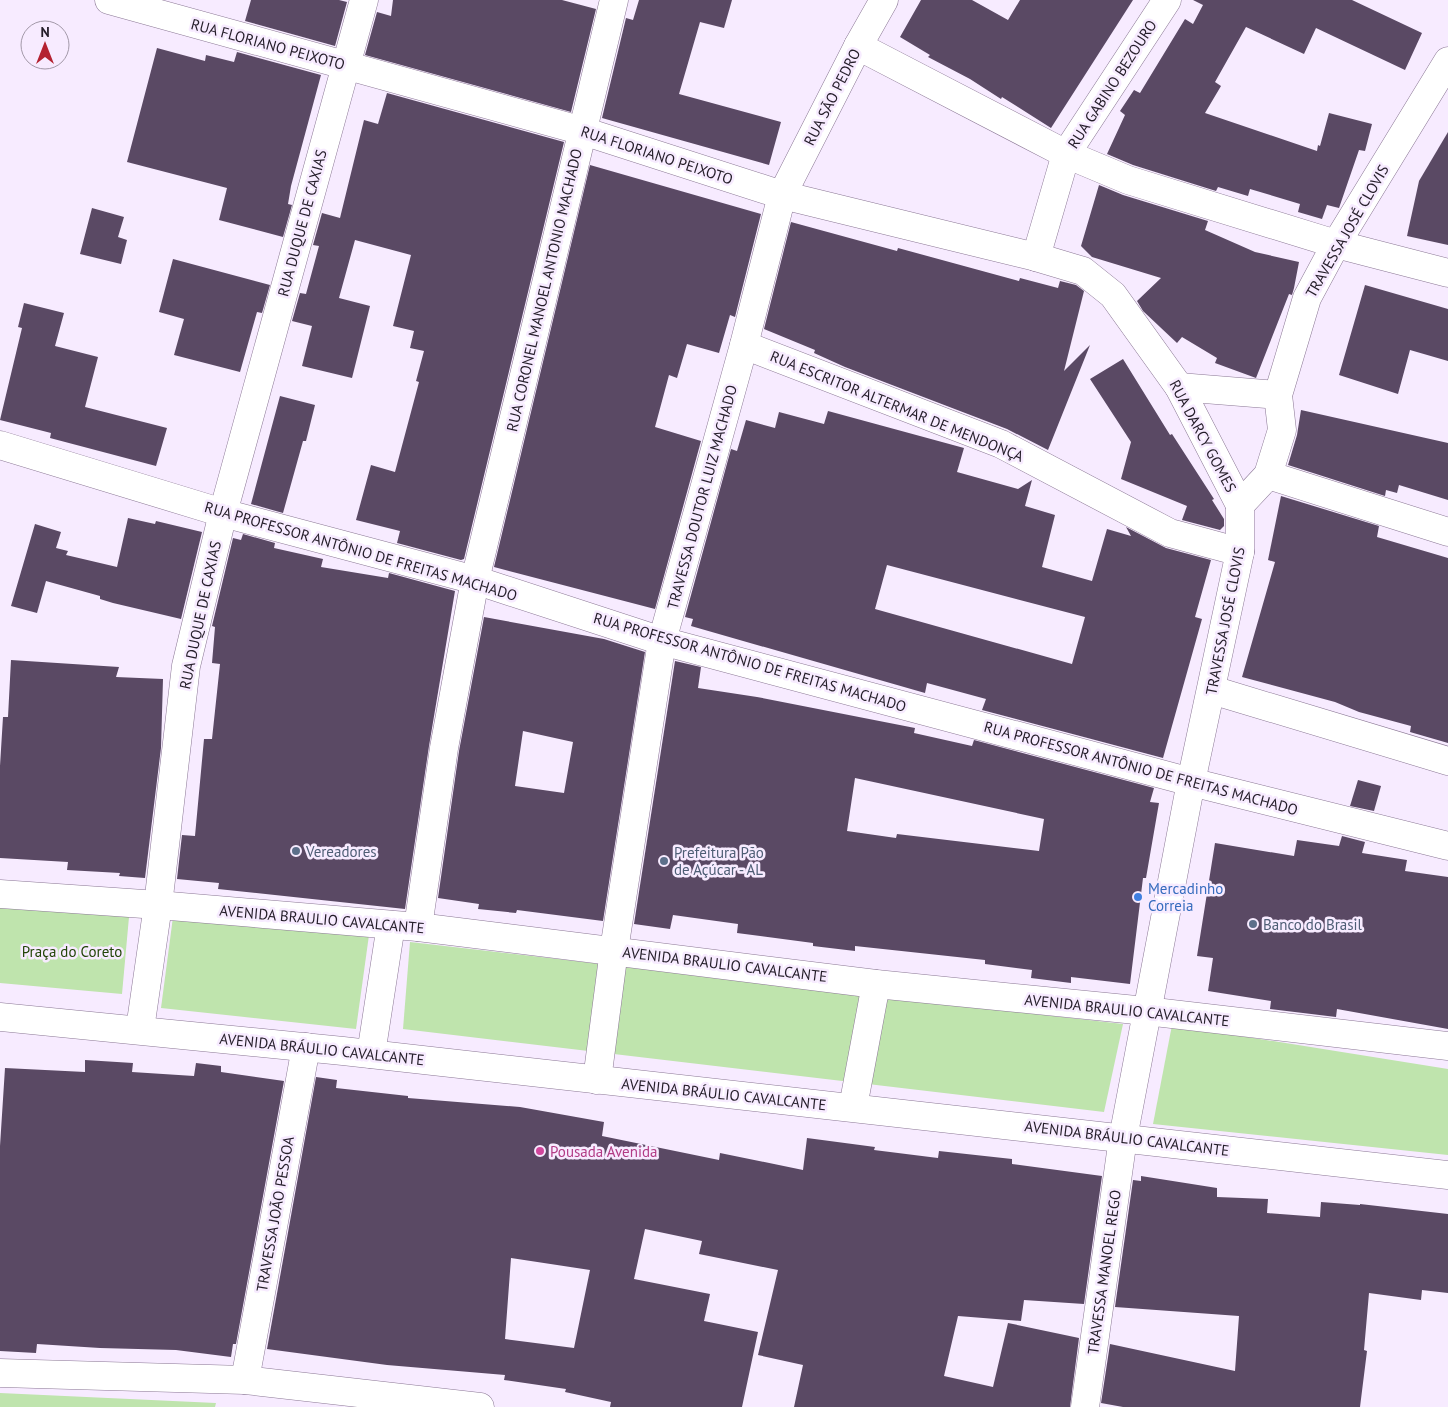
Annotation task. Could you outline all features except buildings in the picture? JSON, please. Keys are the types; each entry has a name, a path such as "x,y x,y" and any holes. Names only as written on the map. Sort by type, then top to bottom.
{"street":[{"name":"RUA FLORIANO PEIXOTO","path":"109,0 583,130 782,195 1036,257 1083,271 1113,295"},
{"name":"RUA DUQUE DE CAXIAS","path":"140,1029 158,905 186,666 223,513 364,0"},
{"name":"RUA CORONEL MANOEL ANTONIO MACHADO","path":"418,927 444,748 475,580 614,0"},
{"name":"RUA SÃO PEDRO","path":"782,195 858,46 884,0"},
{"name":"RUA GABINO BEZOURO","path":"1036,257 1066,154 1167,0"},
{"path":"858,46 1066,154 1128,180 1336,244 1448,273"},
{"name":"TRAVESSA JOSÉ CLOVIS","path":"1123,1138 1191,782 1240,552 1240,505 1268,475 1282,430 1278,395 1307,298 1336,244 1448,61"},
{"name":"TRAVESSA DOUTOR LUIZ MACHADO","path":"597,1080 614,950 662,641 744,345 782,195"},
{"name":"RUA DARCY GOMES","path":"1113,295 1179,387 1240,505"},
{"name":"RUA ESCRITOR ALTERMAR DE MENDONÇA","path":"744,345 1001,444 1170,533 1240,552"},
{"path":"1179,387 1278,395"},
{"name":"RUA PROFESSOR ANTÔNIO DE FREITAS MACHADO","path":"0,445 223,513 475,580 662,641 1191,782 1448,846"},
{"path":"1268,475 1448,532"},
{"path":"1212,690 1448,761"},
{"name":"AVENIDA BRAULIO CAVALCANTE","path":"0,894 418,927 876,984 1146,1011 1448,1046"},
{"path":"371,1054 391,925"},
{"path":"853,1107 876,984"},
{"name":"AVENIDA BRÁULIO CAVALCANTE","path":"0,1017 140,1029 371,1054 1448,1175"},
{"name":"TRAVESSA JOÃO PESSOA","path":"245,1380 306,1047"},
{"name":"TRAVESSA MANOEL REGO","path":"1085,1407 1123,1138"},
{"path":"0,1373 245,1380 480,1407"}],"green space":[{"name":"Praça do Coreto","path":"0,905 129,917 122,994 0,983"},
{"path":"173,917 369,935 356,1029 161,1008"},
{"path":"410,942 1123,1024 1104,1112 403,1029"},
{"path":"1172,1025 1448,1069 1448,1155 1153,1124"},
{"path":"0,1393 216,1403 215,1407 0,1407"}],"place":[{"name":"Vereadores","path":"296,851"},
{"name":"Prefeitura Pão de Açúcar - AL","path":"664,861"},
{"name":"Mercadinho Correia","path":"1138,897"},
{"name":"Banco do Brasil","path":"1253,924"},
{"name":"Pousada Avenida","path":"540,1151"}]}
